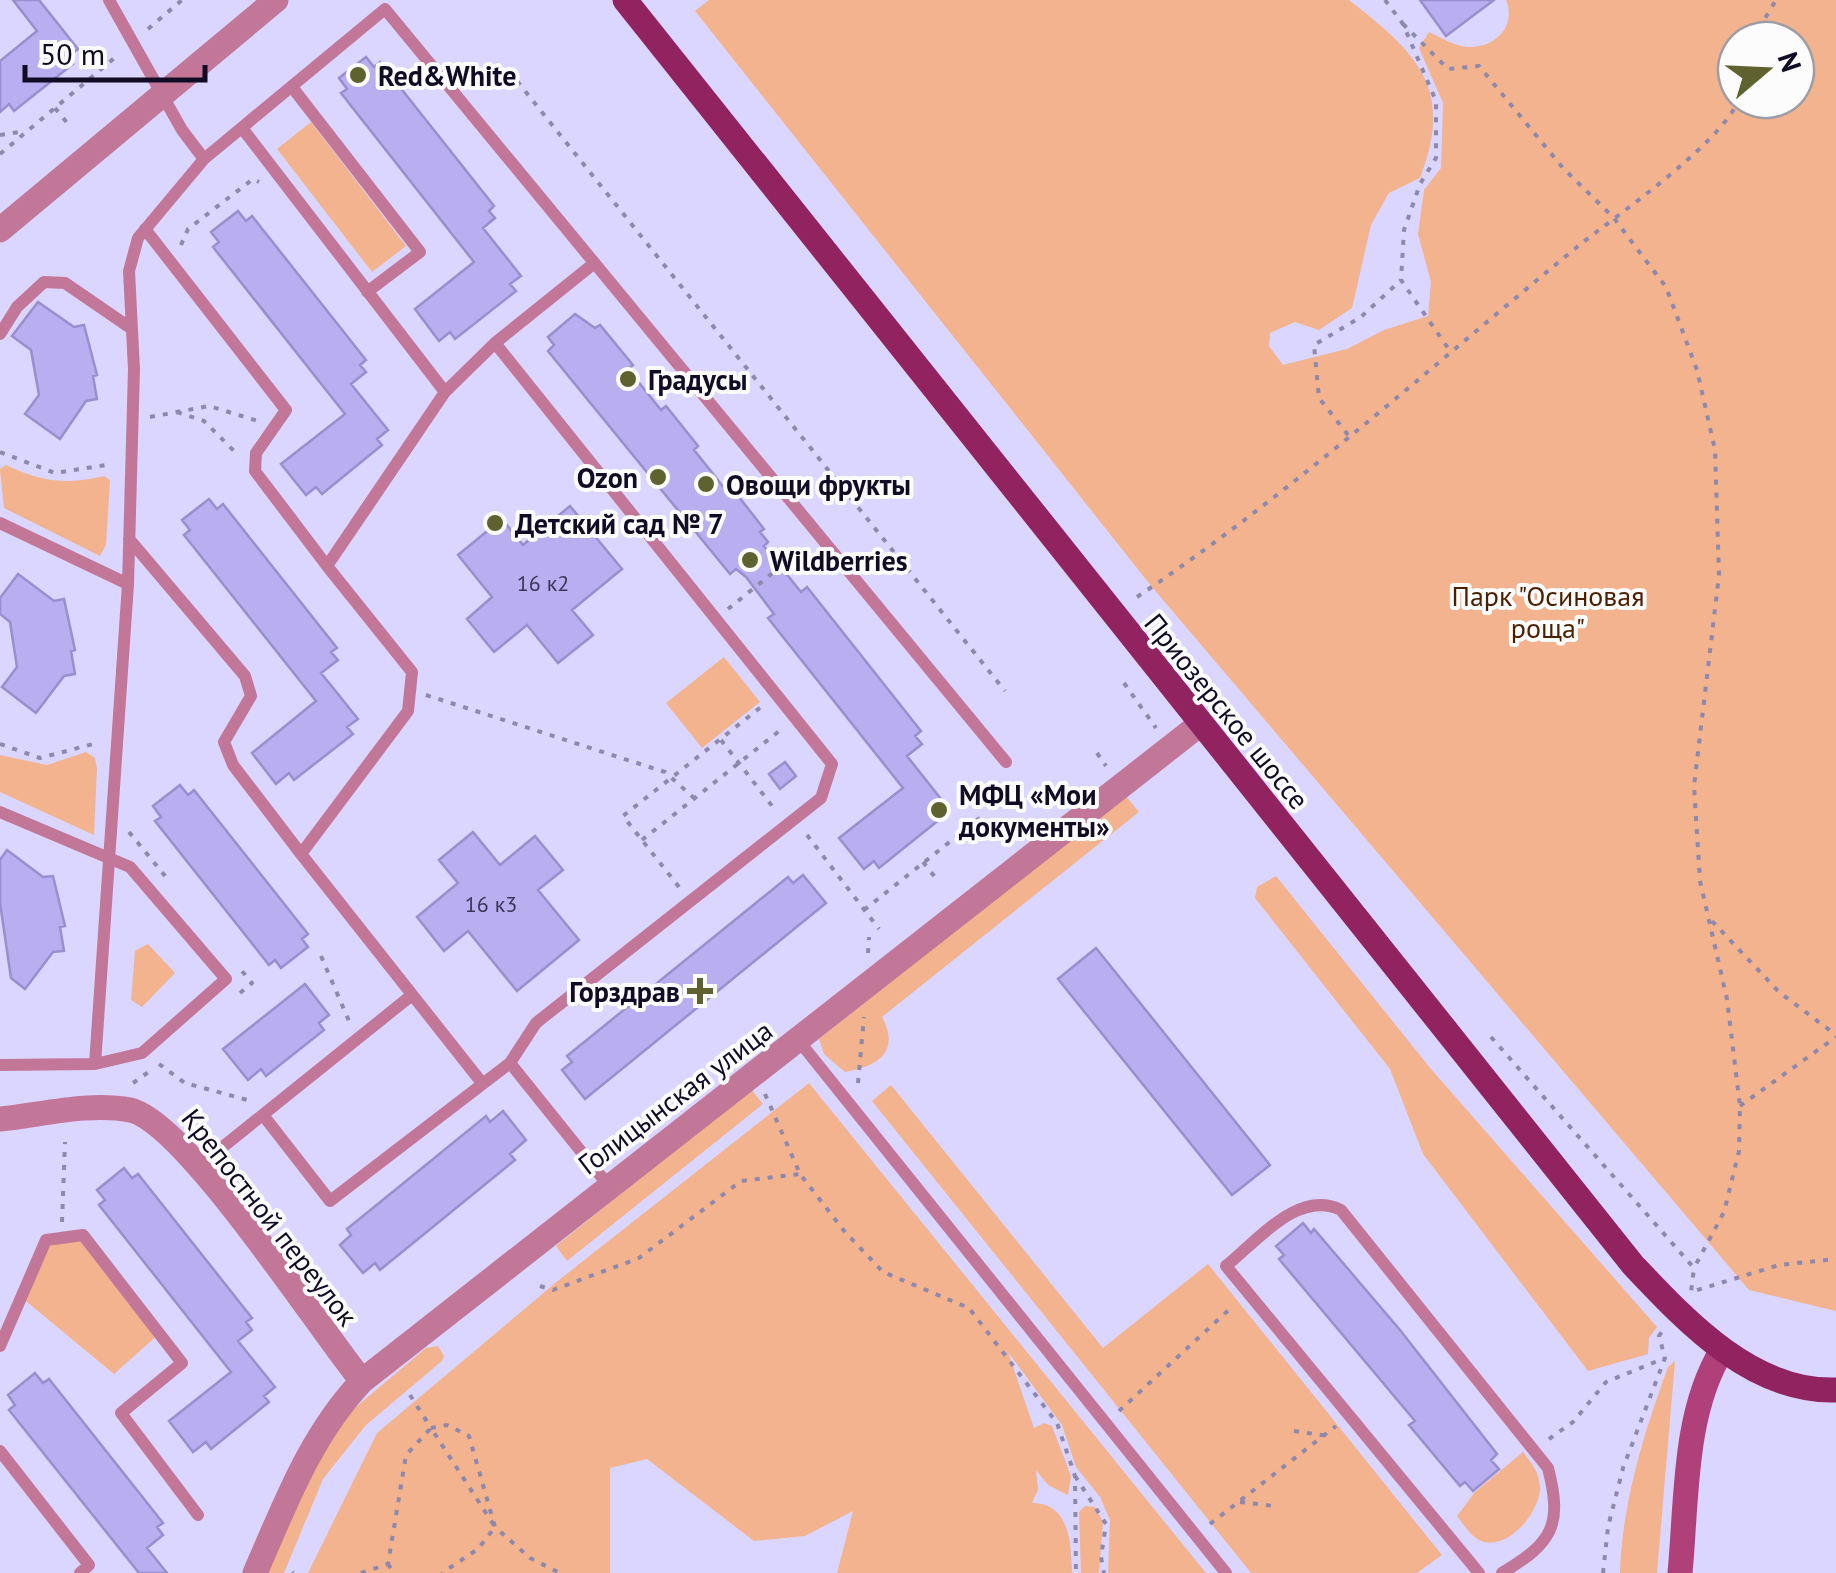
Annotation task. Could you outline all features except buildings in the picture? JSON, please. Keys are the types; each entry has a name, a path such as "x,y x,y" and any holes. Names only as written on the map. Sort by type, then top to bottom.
{"main road":[{"name":"Приозерское шоссе","path":"625,0 1199,726 1633,1265 1722,1350 1789,1382 1836,1390"},
{"path":"1680,1573 1698,1407 1706,1376 1722,1350"}],"street":[{"path":"0,230 276,0"},
{"name":"Голицынская улица","path":"255,1573 313,1445 334,1411 362,1381 1199,726"},
{"name":"Крепостной переулок","path":"0,1119 102,1108 132,1110 157,1122 199,1166 362,1381"}],"lane":[{"path":"110,0 182,130 204,159"},
{"path":"94,1064 128,584 132,422 129,271 144,229 204,159 391,5 592,265 1006,762"},
{"path":"292,87 420,252 368,292"},
{"path":"242,128 445,392"},
{"path":"144,229 286,410 256,453 256,471 412,672 408,711 300,854"},
{"path":"328,566 445,392 495,343 592,265"},
{"path":"0,334 17,307 44,282 65,283 132,329"},
{"path":"261,1109 330,1201 510,1064 536,1023 821,798 832,764 495,343"},
{"path":"0,523 128,584"},
{"path":"129,540 245,676 251,696 224,742 233,765 482,1084"},
{"path":"0,812 110,855 130,867 226,980 142,1053 94,1064 0,1065"},
{"path":"199,1166 261,1109 412,995"},
{"path":"798,1041 1226,1573"},
{"path":"510,1064 608,1185"},
{"path":"1479,1573 1226,1266 1304,1204 1324,1202 1341,1210 1548,1468 1556,1498 1554,1525 1536,1553 1502,1573"},
{"path":"0,1346 46,1240 84,1235 182,1362 121,1413 198,1515"},
{"path":"0,1451 89,1565 80,1573"}],"path":[{"path":"0,154 182,0"},
{"path":"1385,0 1403,24 1448,68 1479,66 1563,168 1613,218 1666,287 1697,370 1715,450 1719,575 1694,786 1700,881 1727,998 1740,1106 1738,1151 1724,1212 1694,1268 1690,1292 1779,1264 1836,1259"},
{"path":"1403,24 1436,102 1436,158 1420,184 1404,230 1401,280 1450,351"},
{"path":"508,70 1005,691"},
{"path":"55,108 68,124"},
{"path":"1137,598 1348,435 1705,146 1724,120"},
{"path":"0,135 28,130"},
{"path":"181,245 188,229 253,179 263,185"},
{"path":"1348,435 1319,398 1314,344 1362,318 1401,280"},
{"path":"132,422 173,410 208,406 276,427"},
{"path":"173,410 204,421 235,452"},
{"path":"0,452 54,473 80,472 130,456"},
{"path":"716,618 817,536"},
{"path":"1124,684 1156,722 1155,734"},
{"path":"410,690 665,772 694,798"},
{"path":"690,901 623,816 777,695"},
{"path":"642,840 795,718"},
{"path":"721,740 879,929"},
{"path":"0,744 40,758 117,741"},
{"path":"1097,754 1110,770"},
{"path":"864,910 986,813"},
{"path":"924,862 938,882"},
{"path":"1709,918 1779,992 1836,1036 1776,1076 1740,1106"},
{"path":"321,956 333,976 352,1030"},
{"path":"1492,1037 1694,1268"},
{"path":"160,1064 185,1083 261,1109"},
{"path":"752,1072 772,1106 800,1174 884,1272 969,1308 1057,1423 1076,1476 1106,1524 1101,1556 1104,1573"},
{"path":"61,1238 65,1142"},
{"path":"540,1286 553,1290 639,1258 741,1181 800,1174"},
{"path":"1116,1414 1240,1300"},
{"path":"1604,1573 1608,1527 1622,1468 1664,1358 1658,1336 1665,1326"},
{"path":"1534,1450 1573,1422 1606,1382 1664,1358"},
{"path":"410,1394 495,1528 530,1558 560,1573"},
{"path":"1206,1527 1328,1436 1340,1421"},
{"path":"394,1573 388,1564 406,1455 431,1428 448,1425 469,1436 495,1528"},
{"path":"1294,1431 1328,1436"},
{"path":"1076,1476 1076,1573"},
{"path":"1240,1502 1274,1506"},
{"path":"442,1573 478,1549 495,1528"},
{"path":"361,1573 388,1564"}],"green space":[{"name":"Парк \"Осиновая роща\"","path":"709,0 1349,0 1394,38 1423,75 1431,96 1430,147 1420,178 1389,193 1371,225 1352,308 1319,330 1295,322 1270,333 1269,346 1283,365 1347,349 1384,330 1428,316 1431,282 1418,234 1424,190 1441,168 1443,103 1419,48 1429,32 1462,46 1486,44 1506,27 1506,0 1836,0 1836,1311 1749,1290 1152,587 695,11"},
{"path":"311,122 406,246 372,272 277,149"},
{"path":"6,465 54,480 104,476 110,480 106,545 100,556 4,508 0,469"},
{"path":"724,657 760,702 702,748 666,703"},
{"path":"86,752 95,758 97,768 94,835 0,792 0,755 47,765"},
{"path":"1125,795 1139,812 882,1017 889,1039 877,1061 845,1072 824,1054 819,1039"},
{"path":"1276,876 1431,1069 1657,1327 1649,1338 1648,1354 1588,1371 1423,1154 1390,1069 1255,898 1257,887"},
{"path":"148,944 175,973 142,1007 131,1000 135,951"},
{"path":"809,1083 1206,1573 1108,1573 1110,1520 1100,1497 1076,1467 1062,1425 1008,1352 1034,1428 1044,1423 1052,1426 1071,1476 1068,1495 1048,1485 1036,1470 1038,1490 1032,1503 1045,1505 1061,1517 1069,1538 1072,1573 837,1573 853,1511 805,1536 754,1541 647,1459 610,1468 610,1573 308,1573 377,1433 559,1280"},
{"path":"891,1085 1103,1348 1208,1264 1442,1555 1417,1573 1251,1573 872,1101"},
{"path":"751,1089 763,1104 567,1261 556,1246"},
{"path":"83,1235 159,1334 114,1374 21,1297 46,1240"},
{"path":"438,1346 444,1356 442,1361 366,1425 323,1479 284,1573 265,1573 319,1451 351,1411 426,1348"},
{"path":"1675,1361 1657,1573 1620,1573 1625,1520 1636,1468 1668,1367"},
{"path":"1523,1452 1540,1483 1534,1509 1510,1536 1490,1543 1479,1540 1457,1516 1475,1492"},
{"path":"1085,1506 1095,1507 1103,1522 1099,1573 1081,1573 1079,1512"}],"place":[{"name":"Red&White","path":"358,75"},
{"name":"Градусы","path":"628,379"},
{"name":"Ozon","path":"658,477"},
{"name":"Овощи фрукты","path":"706,484"},
{"name":"Детский сад № 7","path":"495,523"},
{"name":"Wildberries","path":"750,560"},
{"name":"МФЦ «Мои документы»","path":"939,810"},
{"name":"Горздрав","path":"700,991"}]}
